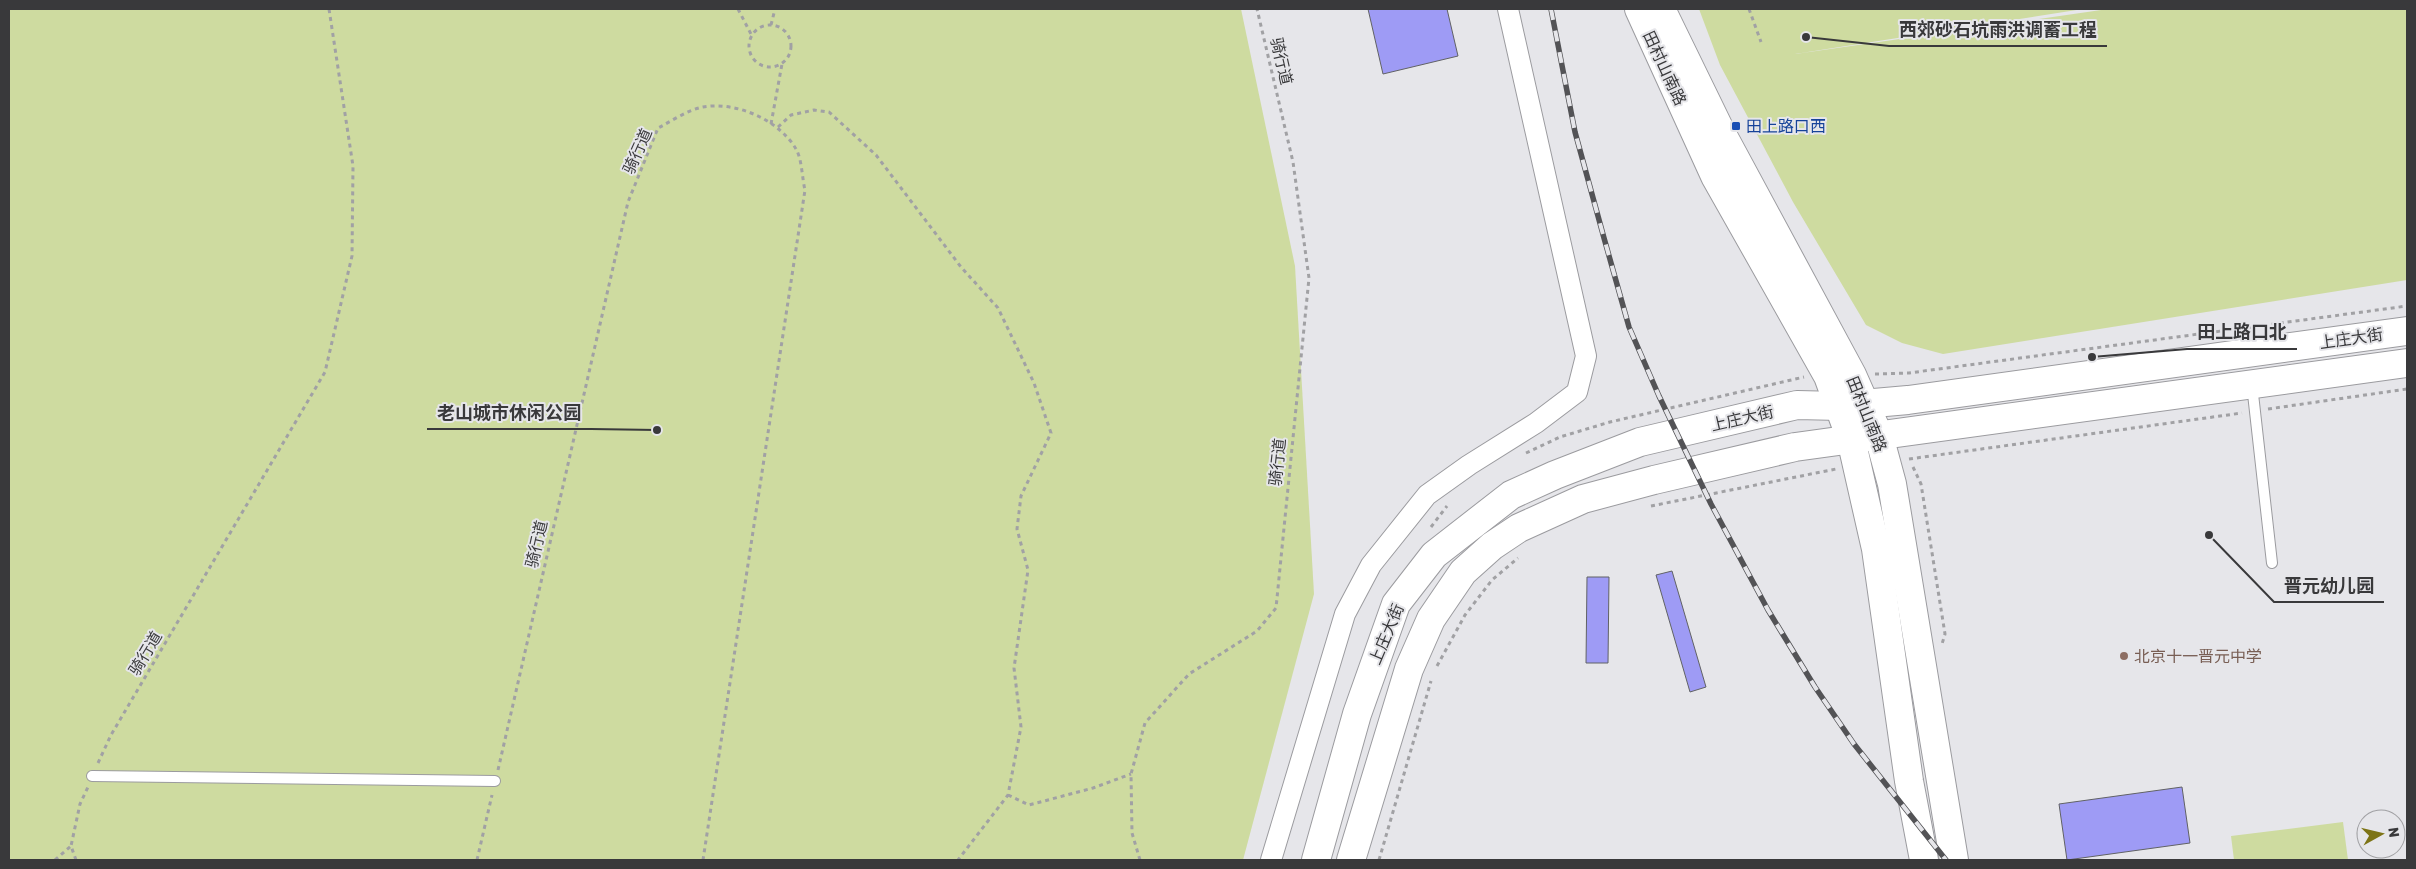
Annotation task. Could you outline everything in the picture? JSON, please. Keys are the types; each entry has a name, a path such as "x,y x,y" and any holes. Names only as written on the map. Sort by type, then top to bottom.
{"main road":[{"name":"田村山南路","path":"1639,9 1715,176 1828,376 1879,436 1892,484 1954,860"},
{"name":"田村山南路","path":"1661,9 1722,134 1848,367 1853,405 1851,439 1876,549 1909,780 1924,860"},
{"name":"上庄大街","path":"1316,860 1357,714 1396,604 1434,555 1511,495 1640,442 1797,405 1853,405 2407,331"},
{"name":"上庄大街","path":"1351,860 1409,669 1430,619 1464,572 1492,546 1519,528 1583,499 1654,480 1795,448 2407,362"}],"street":[{"path":"1271,860 1345,614 1371,565 1427,495 1469,465 1536,423 1577,392 1586,356 1508,9"}],"lane":[{"path":"2252,384 2272,563"},
{"path":"92,776 495,781"}],"path":[{"name":"骑行道","path":"71,846 80,804 116,727 326,372 352,256 353,166 329,9"},
{"path":"738,9 752,36"},
{"path":"771,25 775,9"},
{"name":"骑行道","path":"1140,860 1132,833 1132,774 1145,723 1189,674 1257,631 1276,608 1309,278 1293,162 1257,9"},
{"path":"1749,9 1761,42"},
{"path":"772,124 782,64 790,53 790,40 783,30 771,25 760,28 752,36 749,50 756,62 769,67 782,64"},
{"name":"骑行道","path":"477,860 628,202 658,128 689,112 719,105 750,113 778,127 796,150 805,190 703,860"},
{"path":"778,127 791,115 814,110 829,112 876,155 961,267 998,308 1034,383 1051,433 1021,496 1017,529 1028,570 1014,668 1021,727 1008,796 958,860"},
{"path":"1886,462 2407,389"},
{"path":"1641,508 1800,475 1858,466"},
{"path":"1379,860 1434,671 1465,615 1492,580 1521,556"},
{"path":"1008,796 1029,805 1093,788 1132,774"},
{"path":"56,860 71,846 76,860"}],"green space":[{"path":"9,9 1241,9 1295,266 1314,594 1243,860 9,860"},
{"path":"1699,9 2083,9 1795,54 2108,9 2407,9 2407,280 1943,354 1902,343 1866,325 1793,202 1720,65"},
{"path":"2343,822 2348,860 2234,860 2231,836"}],"building":[{"path":"1368,9 1447,9 1458,56 1383,74"},
{"path":"1672,571 1706,687 1690,692 1656,575"},
{"path":"1587,577 1609,577 1608,663 1586,663"},
{"path":"2182,787 2190,843 2067,860 2059,804"}],"railway":[{"path":"1551,9 1575,132 1604,238 1629,327 1659,396 1711,504 1768,610 1815,687 1854,744 1946,860"}],"place":[{"name":"西郊砂石坑雨洪调蓄工程","path":"1806,37"},
{"name":"田上路口西","path":"1736,126"},
{"name":"田上路口北","path":"2092,357"},
{"name":"老山城市休闲公园","path":"657,430"},
{"name":"晋元幼儿园","path":"2209,535"},
{"name":"北京十一晋元中学","path":"2124,656"}]}
